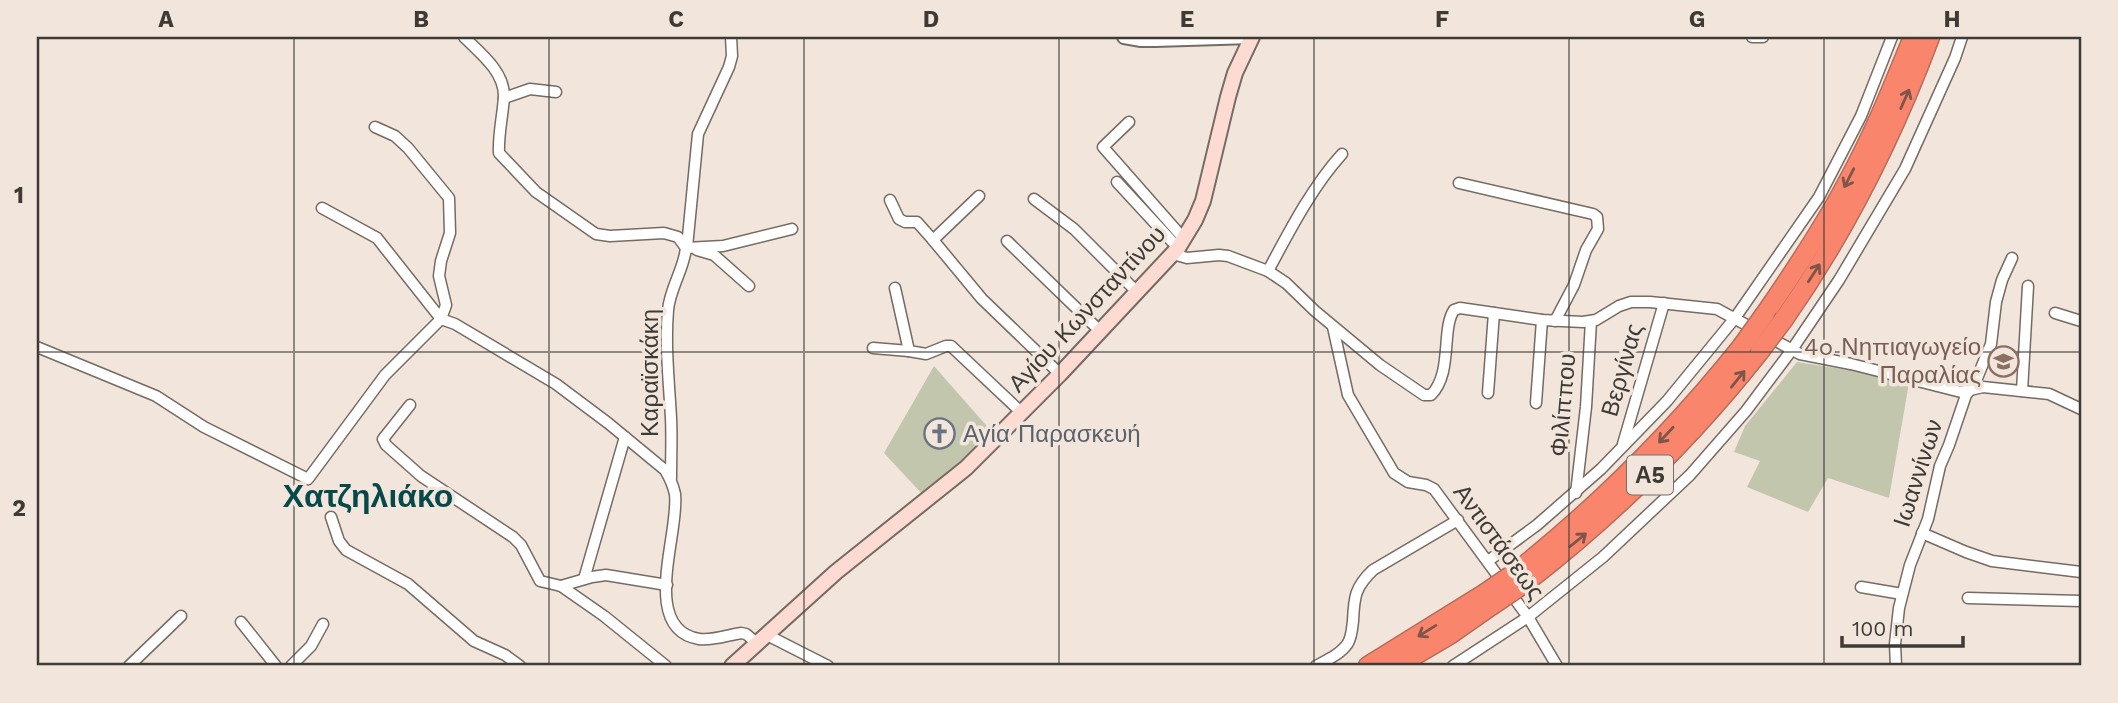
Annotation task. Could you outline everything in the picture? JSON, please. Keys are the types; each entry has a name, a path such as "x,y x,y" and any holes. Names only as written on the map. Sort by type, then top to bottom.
{"highway":[{"name":"Α5","path":"1520,577 1636,466 1693,406 1742,346 1807,252 1847,183 1880,117 1913,37"},
{"name":"Α5","path":"1396,666 1520,577 1587,533 1654,471 1713,409 1784,319 1818,267 1862,190 1916,74 1930,37"},
{"name":"Α5","path":"1368,666 1487,600"}],"main road":[{"name":"Αγίου Κωνσταντίνου","path":"732,666 836,572 956,478 1060,374 1178,247 1203,201 1228,97 1252,37"}],"street":[{"path":"464,37 487,60 503,89 499,153 536,192 603,236 664,233 678,237 686,248 714,255 749,286"},
{"name":"Καραϊσκάκη","path":"731,37 732,56 729,67 698,134 686,248 668,309 671,478 675,496 666,608 672,621 687,636 702,640 741,633 763,640"},
{"path":"1124,37 1141,40 1252,37"},
{"path":"1752,37 1762,37"},
{"path":"1488,561 1576,493 1622,448 1667,401 1735,318 1819,197 1861,116 1892,37"},
{"path":"1453,666 1528,617 1603,557 1690,475 1746,411 1791,351 1839,279 1905,169 1962,37"},
{"path":"503,98 530,89 556,92"},
{"path":"1129,122 1103,147 1187,258 1228,256 1268,271 1286,283 1315,312 1380,365 1427,396 1434,392 1441,377 1452,312 1460,308 1542,320 1591,321 1625,303 1664,303 1717,309 1791,351 1961,392 1983,387 2049,394 2081,409"},
{"path":"37,347 156,396 204,427 308,479 384,375 441,319 446,305 439,276 450,233 449,198 408,148 395,136 375,127"},
{"path":"1268,271 1284,239 1342,154"},
{"path":"1117,182 1178,247"},
{"path":"1459,183 1597,217 1598,229 1555,321"},
{"path":"933,240 979,196"},
{"path":"1034,199 1074,229 1137,292"},
{"path":"890,200 899,219 916,222 982,299 1060,374"},
{"path":"322,208 377,238 441,319 455,324 556,384 657,463 671,478"},
{"path":"686,248 723,246 792,229"},
{"path":"1007,241 1100,331"},
{"name":"Ιωαννίνων","path":"1896,666 1896,632 1910,565 1931,510 1940,466 1966,394 1975,383 1991,344 1996,302 2012,258"},
{"path":"2022,391 2028,286"},
{"path":"895,288 909,351"},
{"name":"Βεργίνας","path":"1622,448 1664,303"},
{"path":"1488,393 1494,313"},
{"path":"2054,313 2081,321"},
{"path":"1536,403 1542,320"},
{"name":"Φιλίππου","path":"1576,493 1586,407 1591,321"},
{"name":"Αντιστάσεως","path":"1333,327 1348,395 1394,473 1408,482 1434,489 1528,617 1557,666"},
{"path":"873,348 926,354 951,346 1022,413"},
{"path":"410,405 383,442 422,476 513,537 521,545 540,581 561,586 604,616 666,666"},
{"path":"584,579 625,437"},
{"path":"331,517 339,541 346,550 408,584 474,640 505,655 520,666"},
{"path":"1316,666 1339,653 1349,643 1354,596 1362,581 1373,570 1458,520"},
{"path":"1922,533 1985,559 2081,572"},
{"path":"561,586 606,575 667,585"},
{"path":"1861,587 1902,594"},
{"path":"1968,598 2081,601"},
{"path":"130,666 181,616"},
{"path":"241,622 276,666"},
{"path":"291,666 311,646 323,624"},
{"path":"763,640 828,666"}],"green space":[{"path":"1797,362 1850,368 1909,383 1889,498 1828,478 1808,512 1747,487 1760,461 1734,452 1745,426"},
{"path":"934,366 992,432 924,496 884,453"}],"place":[{"name":"4o Νηπιαγωγείο Παραλίας","path":"2004,361"},
{"name":"Αγία Παρασκευή","path":"940,434"}],"district":[{"name":"Χατζηλιάκο","path":"368,496"}]}
